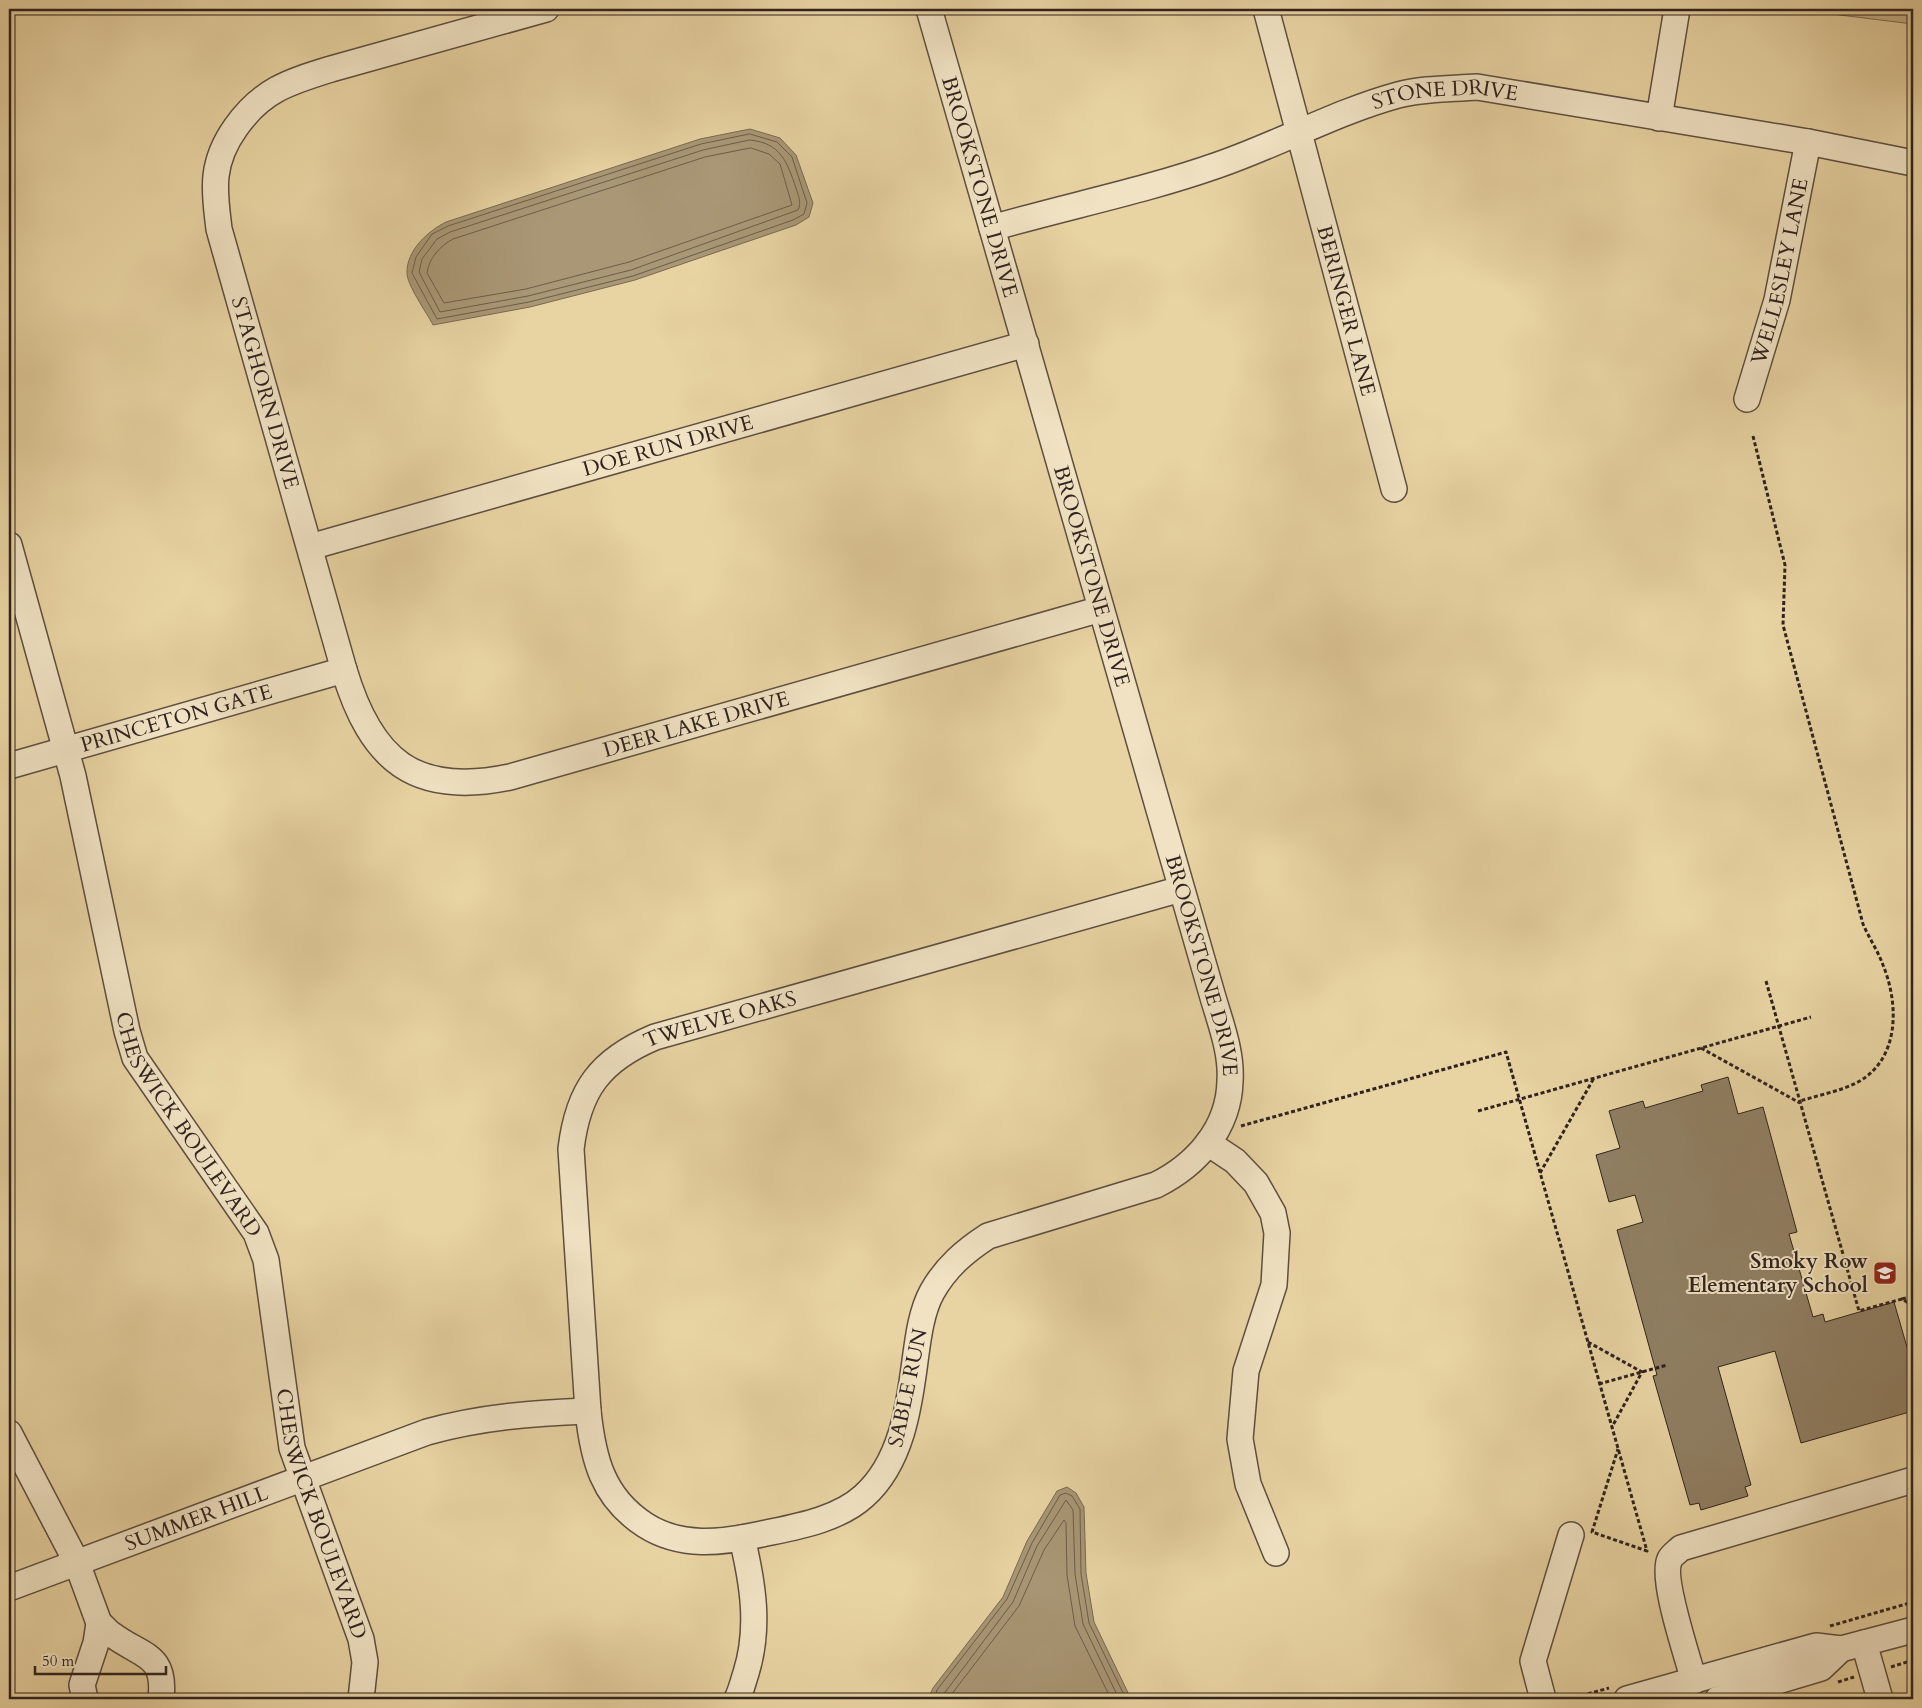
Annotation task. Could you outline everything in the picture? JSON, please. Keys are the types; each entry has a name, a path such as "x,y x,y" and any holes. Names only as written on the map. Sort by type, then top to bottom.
{"street":[{"name":"STAGHORN DRIVE","path":"344,670 219,229 215,197 216,174 223,149 242,118 257,101 296,80 546,9"},
{"name":"BROOKSTONE DRIVE","path":"929,9 1214,1003 1229,1063 1230,1081 1227,1102 1213,1146"},
{"name":"BERINGER LANE","path":"1266,9 1394,488"},
{"path":"1659,118 1677,9"},
{"name":"STONE DRIVE","path":"992,228 1148,188 1219,165 1299,134 1358,108 1400,94 1468,88 1532,96 1808,142 1913,163"},
{"name":"WELLESLEY LANE","path":"1747,399 1777,300 1808,142"},
{"name":"DOE RUN DRIVE","path":"310,547 1026,344"},
{"name":"CHESWICK BOULEVARD","path":"9,545 66,749 127,1031 135,1058 256,1233 266,1260 273,1294 292,1448 361,1639 365,1662 361,1699"},
{"name":"DEER LAKE DRIVE","path":"344,670 352,696 368,730 378,745 397,762 418,774 442,781 461,784 482,783 510,778 1100,609"},
{"name":"PRINCETON GATE","path":"9,766 344,670"},
{"name":"TWELVE OAKS","path":"588,1411 571,1149 574,1125 582,1101 593,1081 609,1063 628,1049 654,1037 1181,888"},
{"path":"1213,1146 1235,1160 1256,1183 1273,1213 1277,1233 1274,1285 1246,1371 1240,1439 1248,1484 1276,1553"},
{"name":"SABLE RUN","path":"588,1411 592,1445 597,1465 606,1483 635,1518 654,1531 676,1538 715,1542 742,1538 815,1520 843,1510 863,1497 880,1478 899,1441 913,1377 919,1330 931,1293 964,1251 988,1236 1156,1185 1178,1174 1213,1146"},
{"name":"SUMMER HILL","path":"9,1588 427,1432 466,1421 523,1414 588,1411"},
{"path":"9,1433 76,1563 99,1623 113,1636 143,1651 157,1666 163,1682 161,1699"},
{"path":"1694,1681 1668,1582 1669,1560 1674,1554 1681,1548 1913,1480"},
{"path":"1543,1699 1534,1661 1571,1535"},
{"path":"737,1699 752,1652 755,1619 749,1567 742,1538"},
{"path":"86,1699 82,1686 96,1643 99,1623"},
{"path":"1627,1699 1816,1646 1853,1646 1913,1630"},
{"path":"1853,1646 1872,1672 1880,1699"},
{"path":"1718,1699 1821,1668 1853,1646"}],"path":[{"path":"1701,1048 1800,1102 1850,1086 1876,1068 1883,1058 1892,1034 1893,1003 1883,965 1863,924 1783,625 1785,565 1753,436"},
{"path":"1766,980 1859,1311 1913,1296"},
{"path":"1478,1110 1811,1017"},
{"path":"1213,1146 1235,1128 1506,1052 1647,1551 1592,1532 1618,1450"},
{"path":"1540,1173 1594,1078"},
{"path":"1902,1299 1913,1306"},
{"path":"1587,1341 1642,1372"},
{"path":"1599,1384 1667,1365"},
{"path":"1612,1427 1642,1372"},
{"path":"1834,1683 1913,1660"}],"shaded area":[{"path":"1791,9 1913,9 1913,24"}],"water":[{"path":"750,129 780,138 796,155 813,203 809,217 796,225 635,280 530,307 433,325 410,284 407,272 408,264 415,249 426,236 446,222 700,139"},
{"path":"1067,1487 1076,1493 1084,1507 1086,1573 1094,1622 1131,1699 928,1699 933,1688 1003,1597 1027,1541 1057,1491"}],"building":[{"path":"1728,1077 1738,1114 1763,1107 1797,1232 1789,1234 1813,1317 1823,1314 1825,1322 1894,1302 1913,1368 1913,1411 1801,1443 1775,1351 1718,1367 1751,1485 1745,1487 1748,1496 1701,1510 1699,1503 1690,1505 1653,1376 1657,1375 1617,1230 1643,1222 1635,1195 1609,1202 1596,1155 1620,1148 1609,1111 1643,1101 1645,1108 1703,1091 1701,1085"}],"place":[{"name":"Smoky Row Elementary School","path":"1885,1273"}]}
